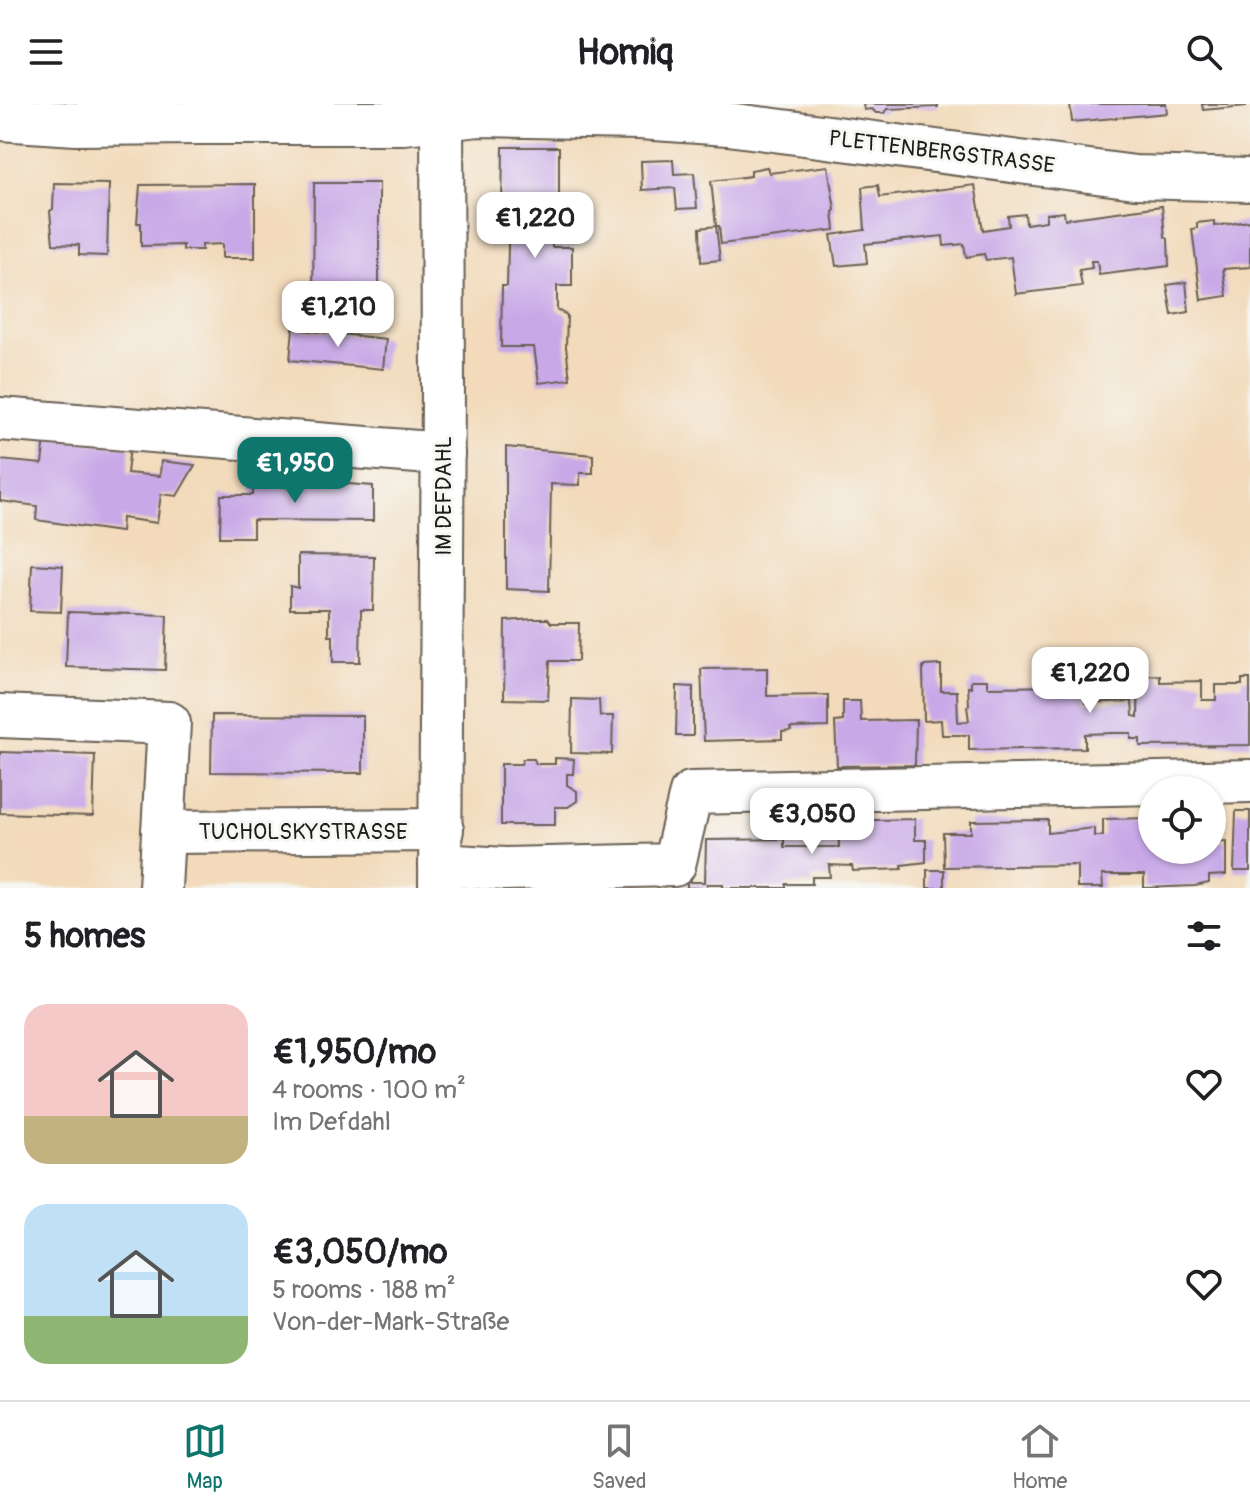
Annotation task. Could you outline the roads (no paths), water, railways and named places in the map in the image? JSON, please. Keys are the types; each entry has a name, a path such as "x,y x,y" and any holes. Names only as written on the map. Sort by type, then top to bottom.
{"street":[{"name":"PLETTENBERGSTRASSE","path":"0,119 76,124 203,114 403,123 442,111 479,115 560,114 728,124 1135,177 1250,180"},
{"name":"IM DEFDAHL","path":"441,861 442,111"},
{"path":"0,419 443,454"},
{"path":"0,716 169,723 160,888"},
{"name":"TUCHOLSKYSTRASSE","path":"163,832 505,869 674,865 691,793 1250,781"}]}
